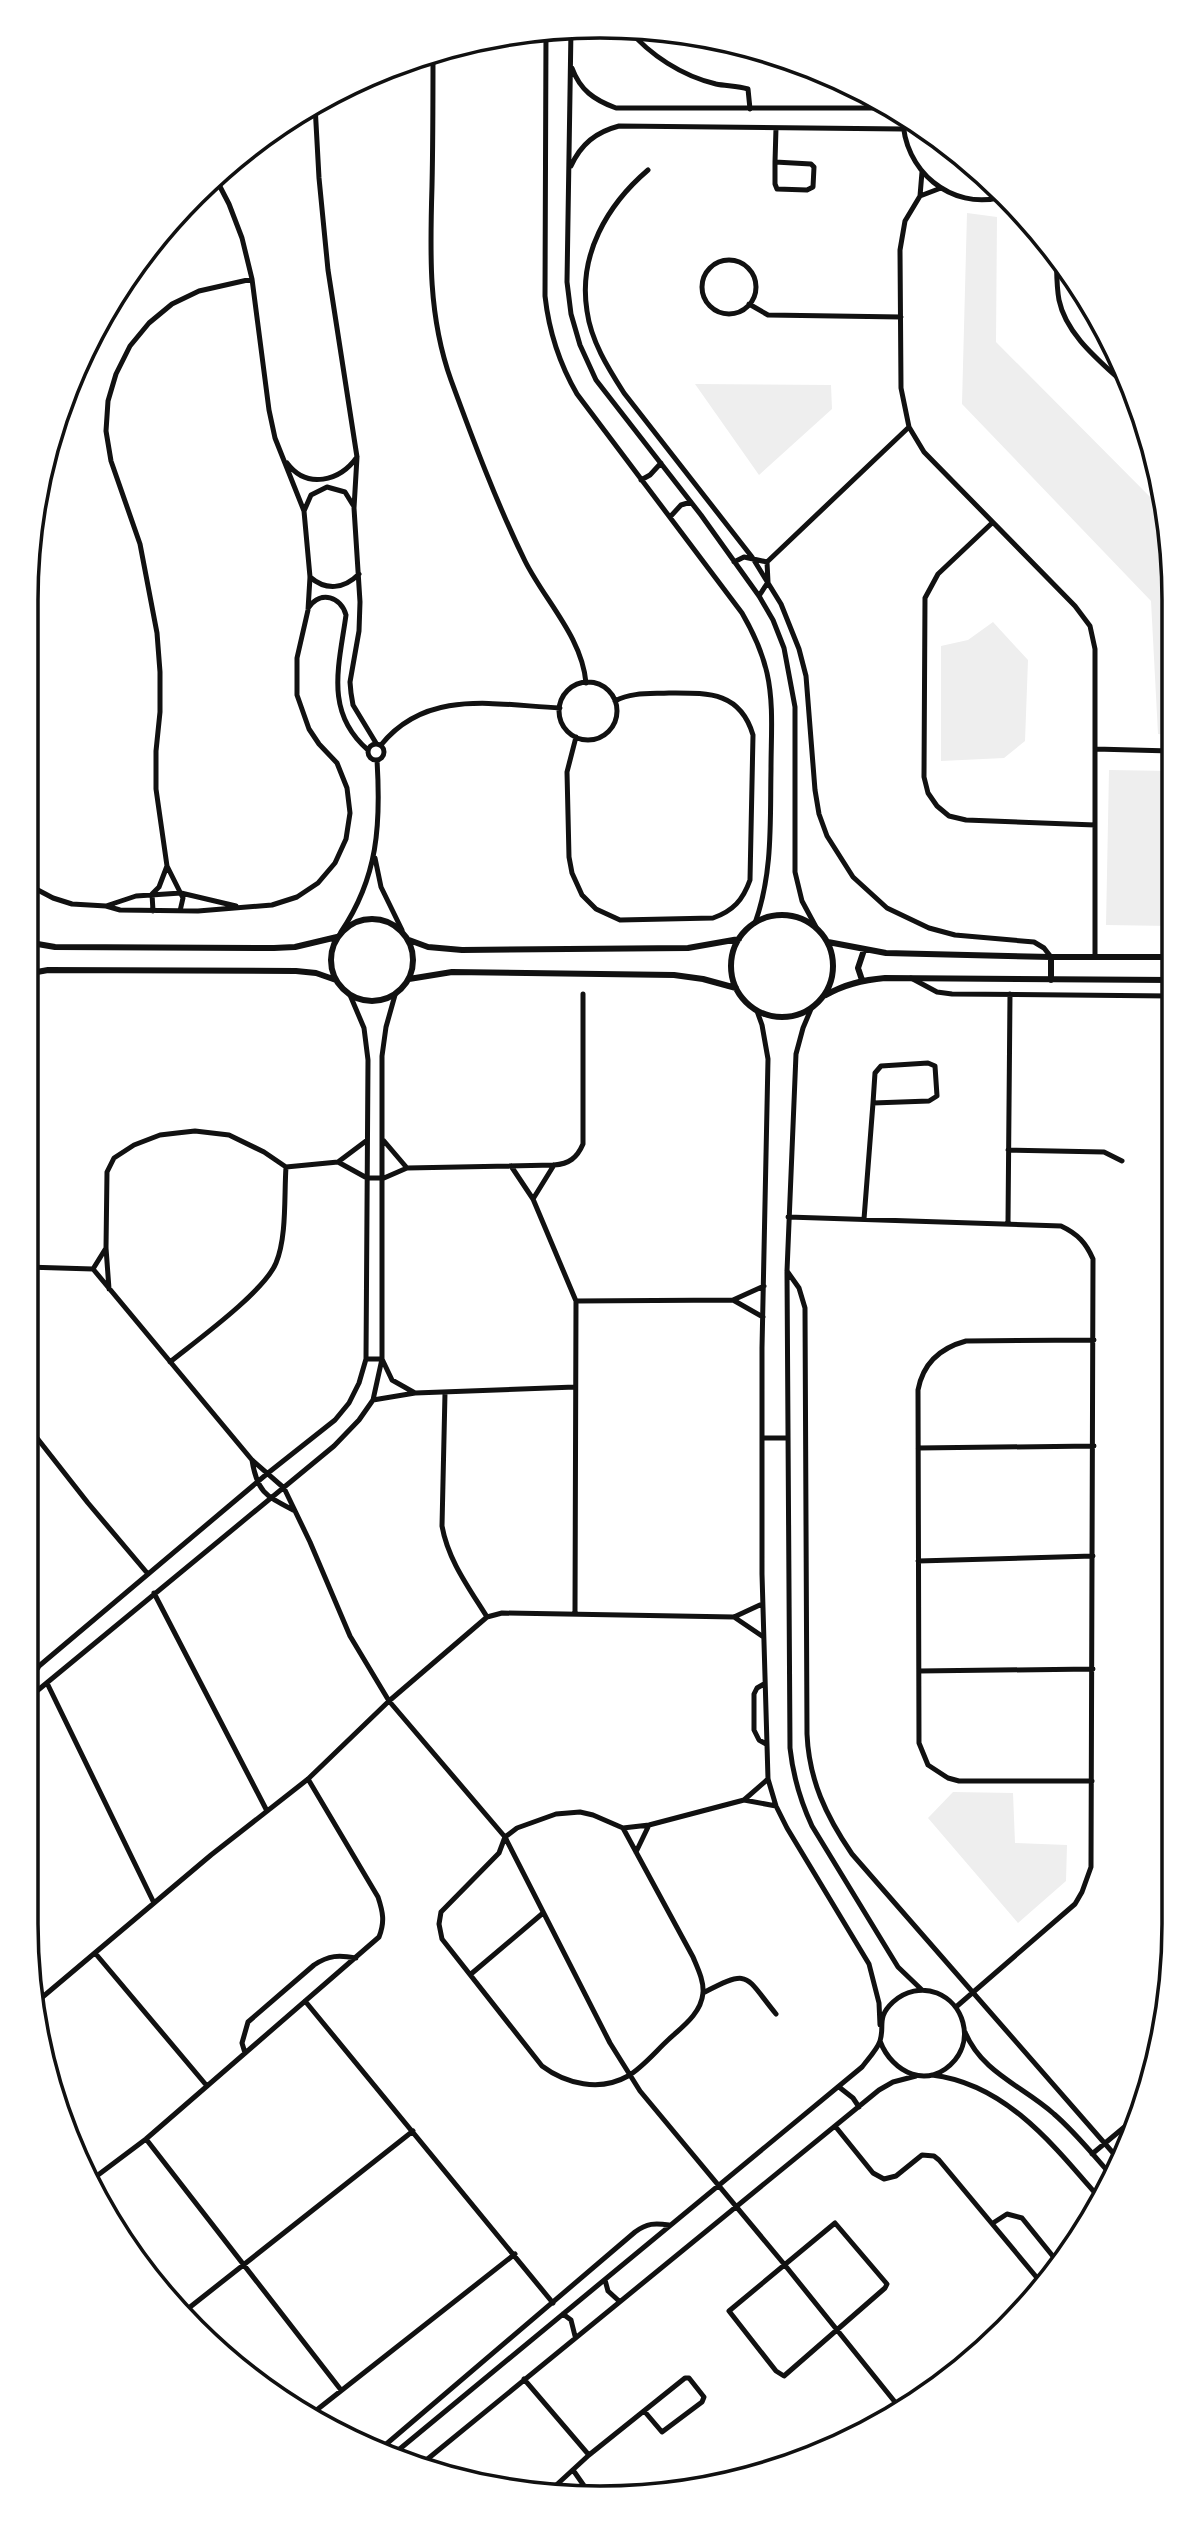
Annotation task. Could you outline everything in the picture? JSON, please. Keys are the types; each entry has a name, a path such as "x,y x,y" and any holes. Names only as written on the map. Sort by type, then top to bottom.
{"street":[{"path":"571,40 568,282 571,314 580,345 596,380 662,463 759,596 773,620 784,648 795,707 794,872 802,901 816,927 828,942 834,959 833,978 826,995"},
{"path":"639,40 678,69 716,84 748,89 750,108"},
{"path":"546,41 545,296 551,338 566,376 577,394 742,613 766,670 772,711 770,848 763,899 754,923 739,939 731,963 736,988 745,1001 757,1011 779,1018 801,1015 826,995 862,980 1162,980"},
{"path":"433,64 430,256 433,307 439,339 453,386 514,537 537,583 576,646 583,663 586,683"},
{"path":"571,64 577,80 587,93 600,103 616,108 871,108"},
{"path":"316,116 328,270 357,457 354,508 359,574 359,631 351,693 354,705 384,754 377,760"},
{"path":"570,169 575,156 594,136 619,126 903,129 906,144 922,172 941,188 960,197 981,200 993,198"},
{"path":"775,162 811,163 814,167 813,187 807,190 777,189 775,184 775,162 776,128"},
{"path":"648,170 615,203 593,243 585,289 587,312 594,339 624,393 752,557 781,604 799,649 806,676 814,790 827,836 846,867 869,894 907,919 955,934 1034,942 1044,948 1051,957 1051,980"},
{"path":"922,172 920,196 905,221 901,235 901,388 909,427 924,452 1075,606 1090,626 1095,649 1095,957"},
{"path":"38,890 72,904 106,906 120,910 222,910 272,905 297,897 318,883 335,863 346,839 350,813 347,788 337,763 309,729 297,695 297,658 308,610 310,577 304,511 275,438 252,279 242,239 220,188"},
{"path":"920,196 941,188"},
{"path":"729,260 746,267 755,284 754,296 749,304 741,311 729,314 711,307 702,290 704,278 711,267 729,260"},
{"path":"1057,273 1059,301 1065,317 1084,344 1115,375"},
{"path":"180,911 184,902 167,866 156,789 160,686 158,633 140,544 111,461 106,431 108,401 116,374 130,346 149,323 172,304 199,291 252,279"},
{"path":"749,304 768,315 901,317"},
{"path":"580,345 594,339"},
{"path":"759,596 768,583 767,562 909,427"},
{"path":"304,511 311,495 350,468 357,457"},
{"path":"284,458 300,475 345,492 354,508"},
{"path":"640,480 650,475 662,463"},
{"path":"670,517 681,505 691,502"},
{"path":"992,523 938,574 925,598 923,761 928,793 937,806 949,816 966,821 1095,825"},
{"path":"734,562 752,557 767,562"},
{"path":"310,577 331,587 351,582 359,574"},
{"path":"330,597 331,587"},
{"path":"308,610 313,602 321,597 330,597 343,607 346,615 337,680 341,710 355,738 368,750 370,757 377,760"},
{"path":"586,683 601,685 615,701 617,718 609,732 593,740 576,737 563,725 560,708 566,693 572,688 586,683"},
{"path":"576,737 567,772 569,860 576,886 589,903 603,914 620,920 713,918 726,913 737,904 750,880 753,736 746,718 730,701 708,693 638,694 615,701"},
{"path":"368,750 407,721 425,711 445,705 560,708"},
{"path":"796,737 810,737"},
{"path":"1095,749 1162,751"},
{"path":"38,1668 268,1473 335,1420 349,1403 359,1383 366,1359 367,1046 359,1012 350,995 336,980 331,958 339,935 356,909 375,856 378,824 377,760"},
{"path":"38,1690 334,1446 359,1420 373,1400 382,1359 383,1043 395,995 410,979 414,966 409,940 381,887 375,856"},
{"path":"153,911 152,894 159,887 167,866"},
{"path":"106,906 152,894 181,893 246,907"},
{"path":"754,923 779,915 805,920 816,927"},
{"path":"38,944 55,947 274,948 317,943 339,935 352,923 364,919 378,918 391,922 402,930"},
{"path":"409,940 440,948 475,950 688,948 739,939"},
{"path":"828,942 886,953 1162,957"},
{"path":"862,980 859,961 864,950"},
{"path":"38,972 296,971 336,980"},
{"path":"410,979 459,972 674,975 736,988"},
{"path":"911,978 937,992 1162,996"},
{"path":"338,1162 367,1178 384,1178 407,1168 554,1165 572,1160 583,1144 583,994"},
{"path":"1008,1223 1010,994"},
{"path":"350,995 372,1002 395,995"},
{"path":"811,1009 797,1049 787,1271 790,1748 793,1775 800,1801 812,1826 898,1967 922,1990"},
{"path":"757,1011 768,1059 762,1438 762,1636 768,1779 776,1806 869,1964 876,1983 880,2040 885,2054 894,2065 906,2073 919,2076"},
{"path":"864,1219 875,1073 881,1066 928,1063 935,1066 937,1096 932,1101 873,1103"},
{"path":"109,1289 106,1248 107,1172 114,1158 134,1145 160,1135 195,1131 218,1134 253,1147 286,1167 338,1162 366,1141"},
{"path":"384,1141 407,1168"},
{"path":"1009,1150 1104,1152 1122,1161"},
{"path":"533,1199 554,1165"},
{"path":"511,1166 533,1199 576,1301 575,1614"},
{"path":"170,1362 228,1315 271,1272 281,1243 286,1167"},
{"path":"789,1217 1061,1226 1076,1233 1087,1245 1093,1259 1091,1867 1083,1892 1074,1904 956,2007"},
{"path":"93,1269 106,1248"},
{"path":"38,1267 93,1269 252,1461 284,1488 350,1636 388,1701 505,1837 610,2043 630,2075 653,2109 784,2264 895,2402"},
{"path":"787,1271 799,1288 805,1308 807,1734 813,1781 823,1807 852,1854 1114,2153"},
{"path":"576,1301 733,1300 764,1286"},
{"path":"733,1300 763,1317"},
{"path":"1092,1782 959,1781 937,1773 928,1765 919,1743 918,1448 919,1381 930,1361 940,1352 966,1341 1094,1340"},
{"path":"366,1359 382,1359"},
{"path":"382,1359 392,1380 415,1393"},
{"path":"373,1400 415,1393 575,1387"},
{"path":"445,1393 442,1526 445,1544 487,1617"},
{"path":"762,1438 788,1438"},
{"path":"38,1439 148,1574"},
{"path":"918,1448 1094,1446"},
{"path":"252,1461 257,1483 270,1498 293,1510"},
{"path":"918,1561 1093,1556"},
{"path":"154,1593 267,1811"},
{"path":"43,1997 308,1779 388,1701 487,1617 502,1613 734,1616 762,1604"},
{"path":"734,1616 762,1636"},
{"path":"91,1624 99,1638"},
{"path":"919,1671 1093,1669"},
{"path":"47,1683 154,1903"},
{"path":"764,1684 757,1688 754,1694 754,1721 757,1737 766,1744"},
{"path":"98,2175 146,2139 379,1937 384,1913 378,1897 308,1779"},
{"path":"744,1800 768,1779"},
{"path":"623,1828 693,1957 701,1974 703,1993 699,2007 688,2021 630,2075 619,2080 594,2084 568,2082 542,2066 442,1939 439,1919 441,1912 499,1853 505,1837 534,1821 568,1813 593,1815 623,1828 649,1825 744,1800 776,1806"},
{"path":"636,1853 649,1825"},
{"path":"471,1974 543,1913"},
{"path":"95,1953 207,2086"},
{"path":"245,2053 242,2043 248,2022 314,1965 338,1955 356,1958"},
{"path":"703,1993 732,1978 741,1977 749,1981 776,2014"},
{"path":"880,2025 890,2004 900,1996 922,1990 941,1994 961,2015 971,2047 982,2061 1041,2102 1072,2131 1106,2170"},
{"path":"305,2001 553,2303"},
{"path":"428,2458 734,2206 859,2107 893,2082 943,2070 955,2060 962,2047 965,2032"},
{"path":"400,2449 839,2087 862,2067 880,2040"},
{"path":"929,2075 967,2083 1022,2115 1094,2192"},
{"path":"839,2087 849,2094 859,2107"},
{"path":"835,2126 873,2173 884,2179 896,2176 922,2155 934,2156 1037,2277"},
{"path":"1092,2154 1125,2127"},
{"path":"190,2307 413,2131"},
{"path":"146,2139 341,2390"},
{"path":"993,2223 1007,2214 1022,2218 1053,2256"},
{"path":"835,2223 887,2284 838,2331 784,2376 776,2371 730,2316 730,2308 835,2223"},
{"path":"387,2444 644,2225 669,2225"},
{"path":"318,2409 515,2254"},
{"path":"605,2280 608,2291 619,2301"},
{"path":"562,2314 571,2320 575,2336"},
{"path":"558,2484 589,2455 687,2377 704,2397 702,2402 665,2431 660,2431 645,2412"},
{"path":"524,2379 589,2455"},
{"path":"573,2470 584,2485"}],"shaded area":[{"path":"967,213 997,217 996,342 1154,501 1161,564 1162,734 1158,734 1151,601 962,404"},
{"path":"695,384 831,385 832,409 759,475"},
{"path":"993,622 1028,660 1025,741 1004,758 941,761 941,646 968,640"},
{"path":"1109,770 1162,771 1162,926 1106,925"},
{"path":"953,1792 1013,1793 1015,1843 1067,1845 1066,1881 1018,1923 928,1818"}]}
